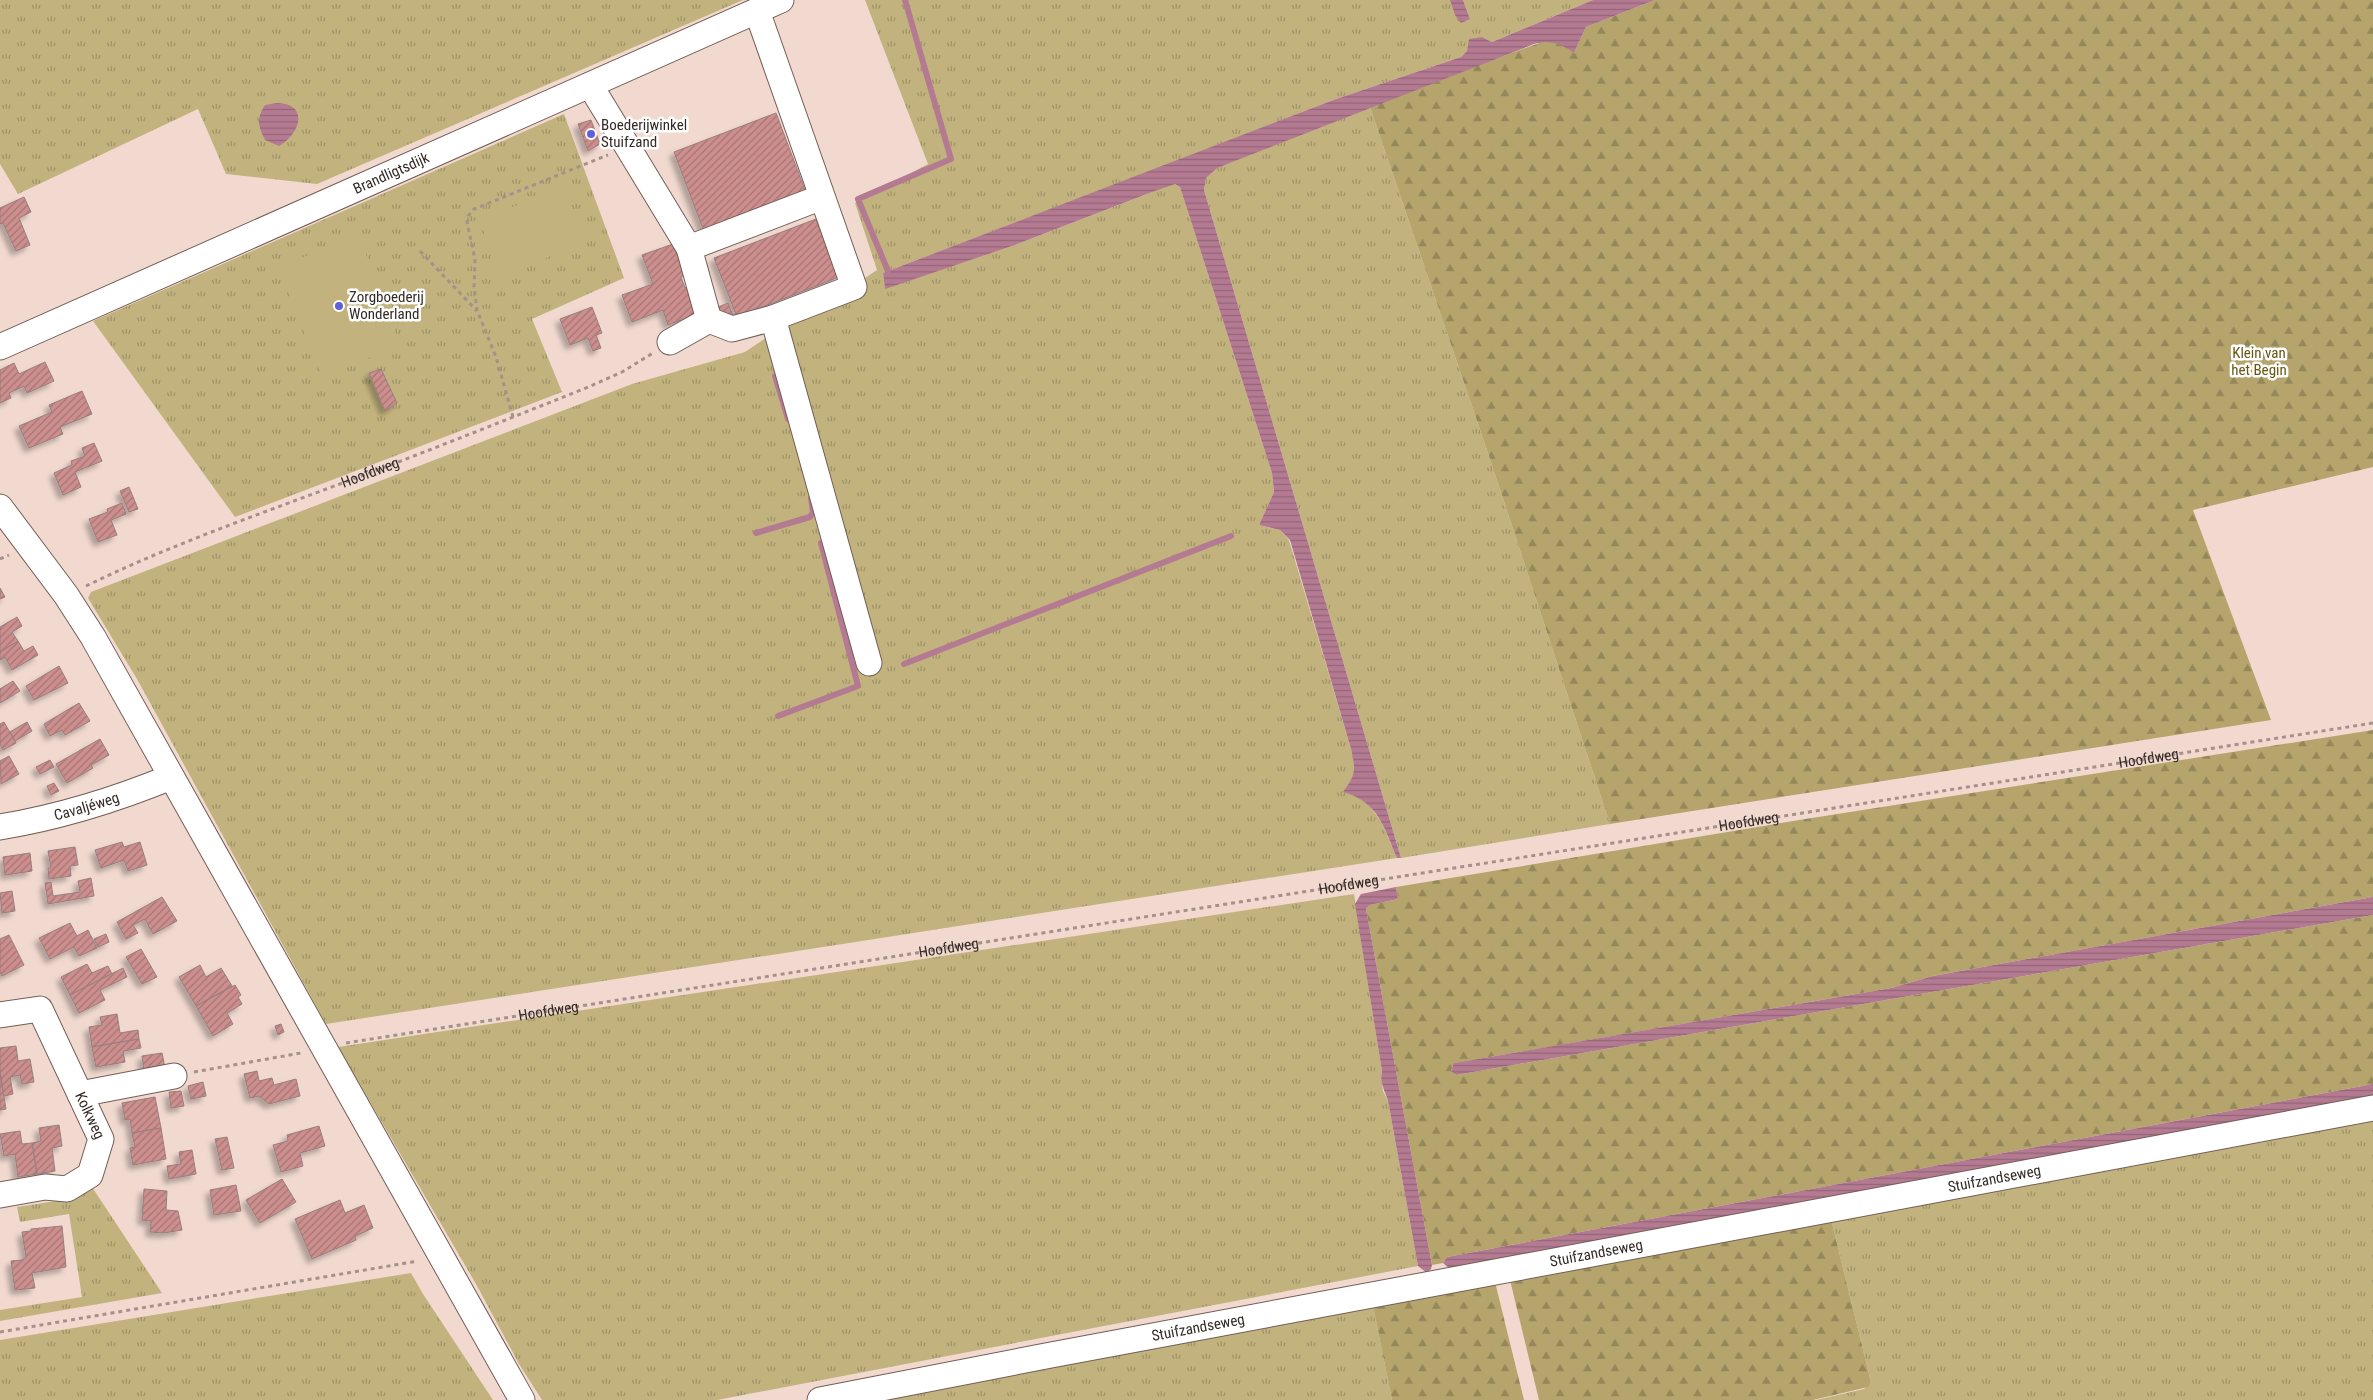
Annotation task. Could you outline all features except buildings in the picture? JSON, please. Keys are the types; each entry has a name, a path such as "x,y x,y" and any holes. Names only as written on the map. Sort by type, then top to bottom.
{"street":[{"name":"Brandligtsdijk","path":"0,348 781,0"},
{"path":"709,320 732,329 772,318 854,287 757,11"},
{"path":"590,85 689,248 709,320"},
{"path":"689,248 822,197"},
{"path":"772,318 869,663"},
{"path":"670,342 709,320"},
{"path":"0,507 66,595 94,637 522,1400"},
{"name":"Cavaljéweg","path":"0,827 102,804 171,777"},
{"name":"Kolkweg","path":"0,1015 40,1009 101,1139 90,1175 67,1189 45,1187 0,1195"},
{"path":"80,1094 174,1076"},
{"name":"Stuifzandseweg","path":"820,1400 1061,1353 2373,1108"}],"path":[{"path":"513,417 496,357 477,311 474,286 475,259 467,222 468,216 474,209 628,147"},
{"path":"420,251 477,311"},
{"name":"Hoofdweg","path":"66,595 137,561 211,531 513,417 622,372 670,342"},
{"name":"Hoofdweg","path":"174,1076 324,1047 2373,723"},
{"path":"0,1332 398,1266 426,1259"}],"green space":[{"path":"0,0 743,0 317,184 226,174 198,109 18,194 0,164"},
{"path":"865,0 1450,0 1470,19 1463,0 1593,0 1492,42 1482,37 1461,57 1336,99 1171,163 1175,184 1180,187 1272,473 1274,492 1259,525 1280,530 1289,540 1351,749 1356,769 1351,781 1359,796 1370,806 1382,823 1397,858 326,1024 137,679 88,598 91,592 632,384 745,352 782,327 808,316 877,270 855,203 928,164","holes":["1148,172 1152,192 1015,245 885,288 883,273"]},
{"name":"Klein van het Begin","path":"1655,0 2373,0 2373,467 2193,510 2271,720 1610,824 1490,459 1370,107 1548,40 1560,43 1574,53 1586,27"},
{"path":"1370,107 1490,459 1610,824 1401,858 1204,190 1206,178 1216,168"},
{"path":"564,114 624,278 532,319 562,392 235,517 93,321"},
{"path":"565,187 586,244 497,275 480,219"},
{"name":"Zorgboederij Wonderland","path":"359,236 400,345 322,377 278,267"},
{"path":"2373,730 2373,897 1933,976 1891,988 1455,1063 1451,1070 1456,1075 2373,915 2373,1084 1447,1257 1443,1263 1432,1265 1366,909 1370,905 1398,899 1396,887 1799,820"},
{"path":"1354,894 1382,1071 1383,1091 1388,1101 1418,1266 717,1400 542,1400 519,1364 476,1284 338,1047"},
{"path":"2373,1117 2373,1400 1816,1400 1864,1389 1871,1382 1831,1219"},
{"path":"92,1187 162,1293 0,1321 0,1310 82,1297 69,1214 20,1222 17,1207 69,1199"},
{"path":"1831,1219 1871,1382 1868,1387 1813,1400 1539,1400 1510,1280"},
{"path":"411,1273 493,1400 0,1400 0,1340"},
{"path":"1495,1282 1524,1400 1392,1400 1373,1306"},
{"path":"1373,1306 1392,1400 863,1400"}],"shaded area":[{"path":"1450,0 1463,0 1470,19 1461,23 1455,15"},
{"path":"1593,0 1655,0 1586,27 1574,53 1555,43 1534,44 1217,168 1206,178 1204,190 1401,858 1397,858 1384,827 1372,809 1355,796 1343,792 1354,772 1351,749 1290,540 1280,530 1259,525 1274,492 1272,473 1180,187 1175,184 1015,245 885,289 883,273 1336,99 1461,57 1467,51 1469,39 1482,37 1492,42"},
{"path":"277,103 294,108 298,120 292,134 279,146 265,140 259,122 260,114 265,105"},
{"path":"1396,887 1398,899 1370,905 1366,909 1432,1265 1427,1273 1418,1266 1388,1101 1382,1082 1382,1071 1355,904 1361,894"},
{"path":"2373,897 2373,915 1456,1075 1451,1071 1454,1063 1891,988 1933,976"},
{"path":"2373,1084 2373,1096 1449,1268 1443,1263 1447,1257"}],"waterway":[{"path":"888,271 858,199 951,159 905,0"},
{"path":"775,376 788,419"},
{"path":"756,533 810,517 813,512 811,498"},
{"path":"904,664 1231,536"},
{"path":"778,716 858,686 821,543"}],"place":[{"name":"Boederijwinkel Stuifzand","path":"591,134"},
{"name":"Zorgboederij Wonderland","path":"339,306"}]}
